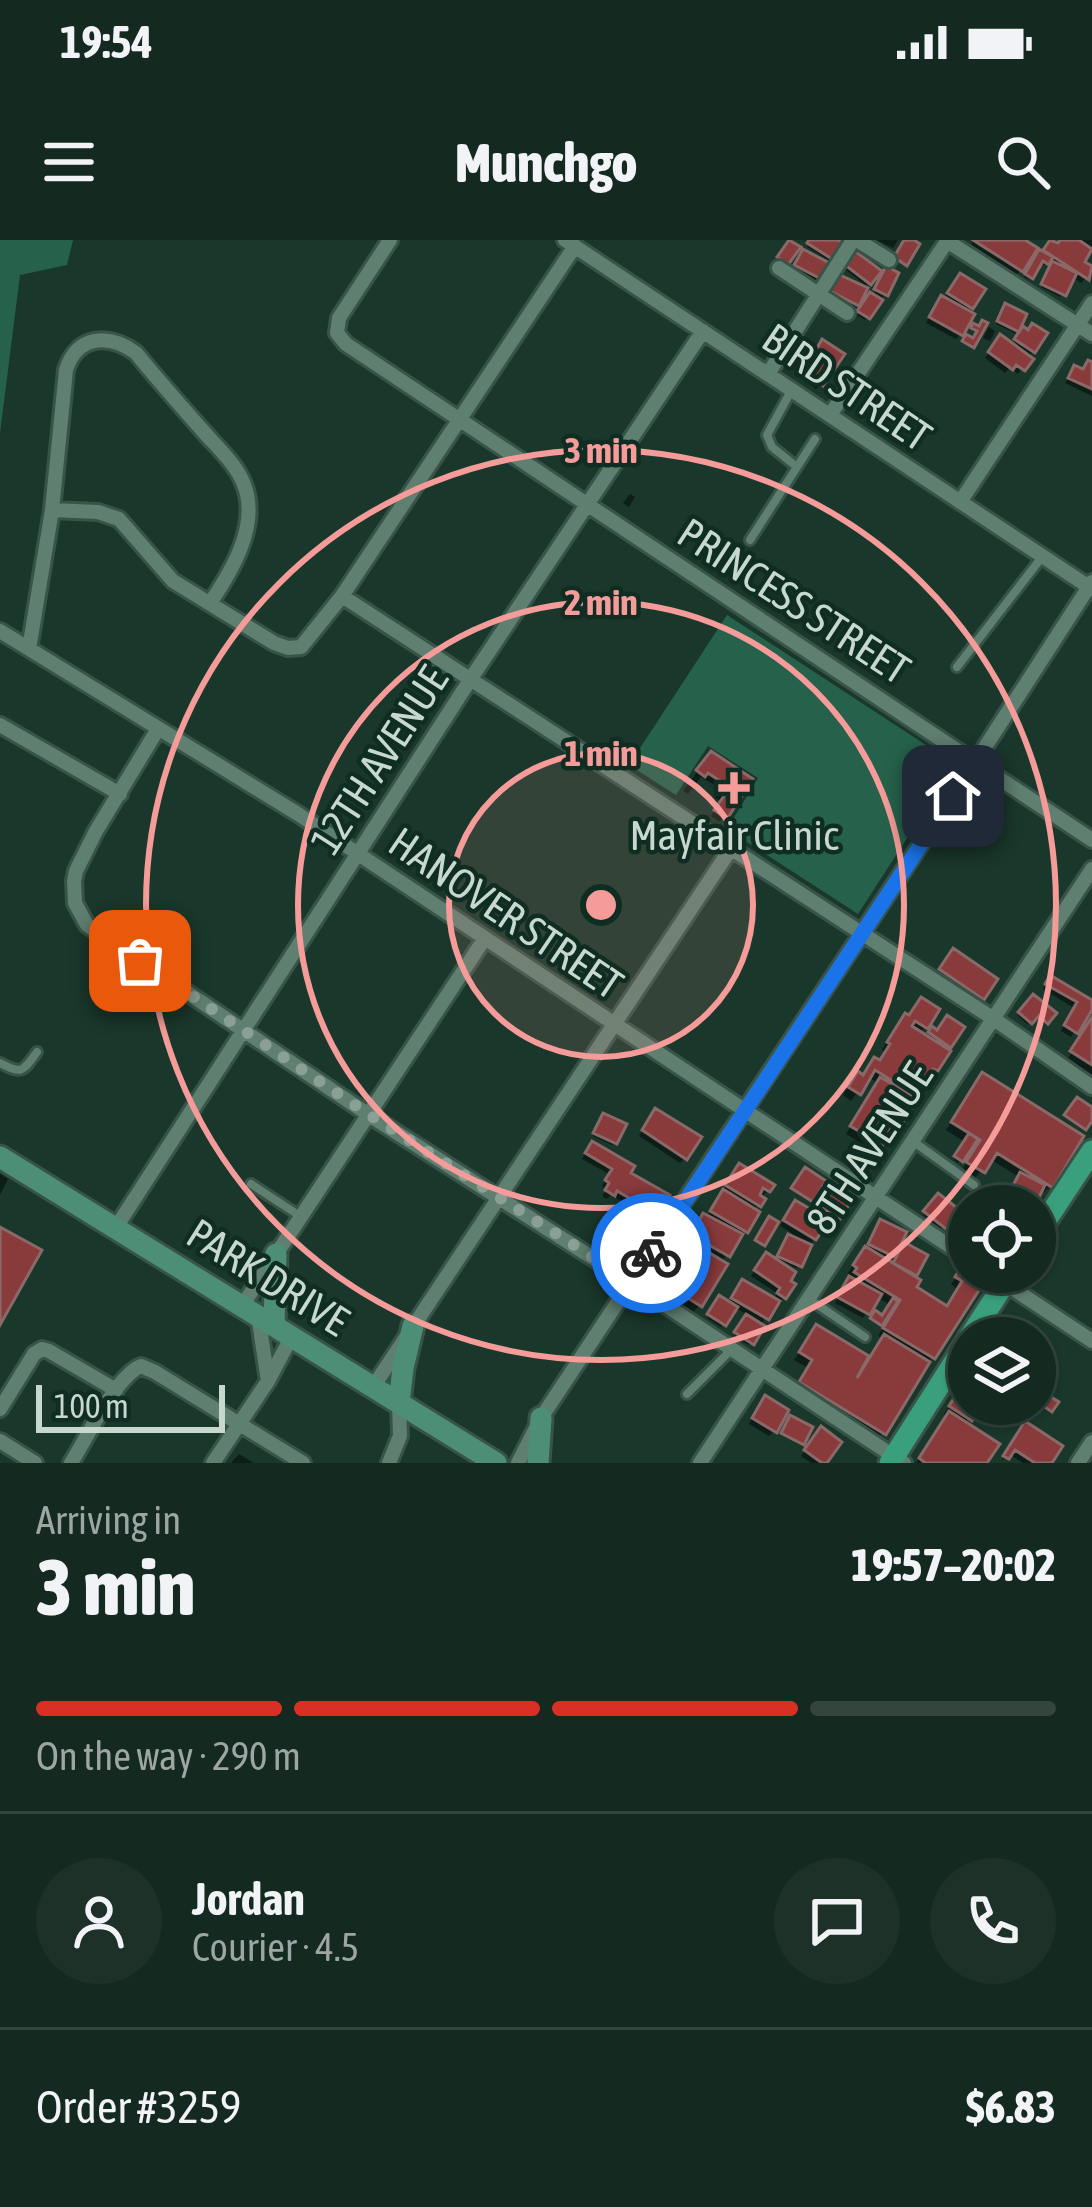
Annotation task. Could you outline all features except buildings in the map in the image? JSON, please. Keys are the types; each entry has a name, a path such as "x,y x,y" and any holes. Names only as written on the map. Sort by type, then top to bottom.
{"main road":[{"path":"1056,1206 1092,1151"},
{"path":"896,1460 948,1373"}],"street":[{"name":"PRINCESS STREET","path":"390,240 339,318 340,338 1092,839"},
{"path":"768,374 855,240 889,260"},
{"path":"830,416 947,241 1092,334"},
{"path":"52,509 98,512 119,519 166,574 274,643 295,649 309,640 342,596 570,243"},
{"name":"BIRD STREET","path":"570,243 1091,586"},
{"path":"778,268 847,313"},
{"path":"960,502 1092,303"},
{"name":"12TH AVENUE","path":"115,1228 703,331"},
{"path":"29,649 52,509 65,370 80,347 102,338 136,353 243,482 248,503 242,547 210,603"},
{"path":"518,1463 541,1418 1091,586"},
{"path":"342,596 1092,1087"},
{"name":"HANOVER STREET","path":"0,631 358,854 948,1245"},
{"path":"0,725 120,794"},
{"path":"158,729 76,871 74,890 81,916 104,938 896,1460"},
{"path":"374,1387 730,850"},
{"name":"8TH AVENUE","path":"700,1463 1092,868"},
{"path":"213,1463 268,1381 267,1321 276,1254 485,938"},
{"name":"PARK DRIVE","path":"0,1156 496,1463"},
{"path":"268,1381 267,1321 276,1254"},
{"path":"1026,1293 1092,1341"},
{"path":"389,1463 400,1436 403,1368 413,1326"},
{"path":"0,1409 34,1354 42,1349 116,1390"},
{"path":"71,1463 131,1370 145,1367 303,1463"},
{"path":"538,1463 541,1418"},
{"path":"0,1441 34,1463"},
{"path":"1078,1463 1092,1442"}],"lane":[{"path":"792,390 767,435 772,446 797,467"},
{"path":"750,540 814,439"},
{"path":"957,667 1043,556"},
{"path":"0,1063 24,1069 37,1052"},
{"path":"913,1141 974,1185"},
{"path":"251,1184 302,1216"},
{"path":"808,1299 865,1337"},
{"path":"687,1394 731,1349"}],"green space":[{"path":"0,240 73,240 67,265 20,275 0,433"},
{"path":"727,615 955,764 858,914 727,829 758,778 708,746 676,795 629,765"}],"way so far":[{"path":"140,961 632,1282 651,1253"}],"place":[{"name":"Mayfair Clinic","path":"734,788"}],"route":[{"path":"651,1253 953,796"}]}
